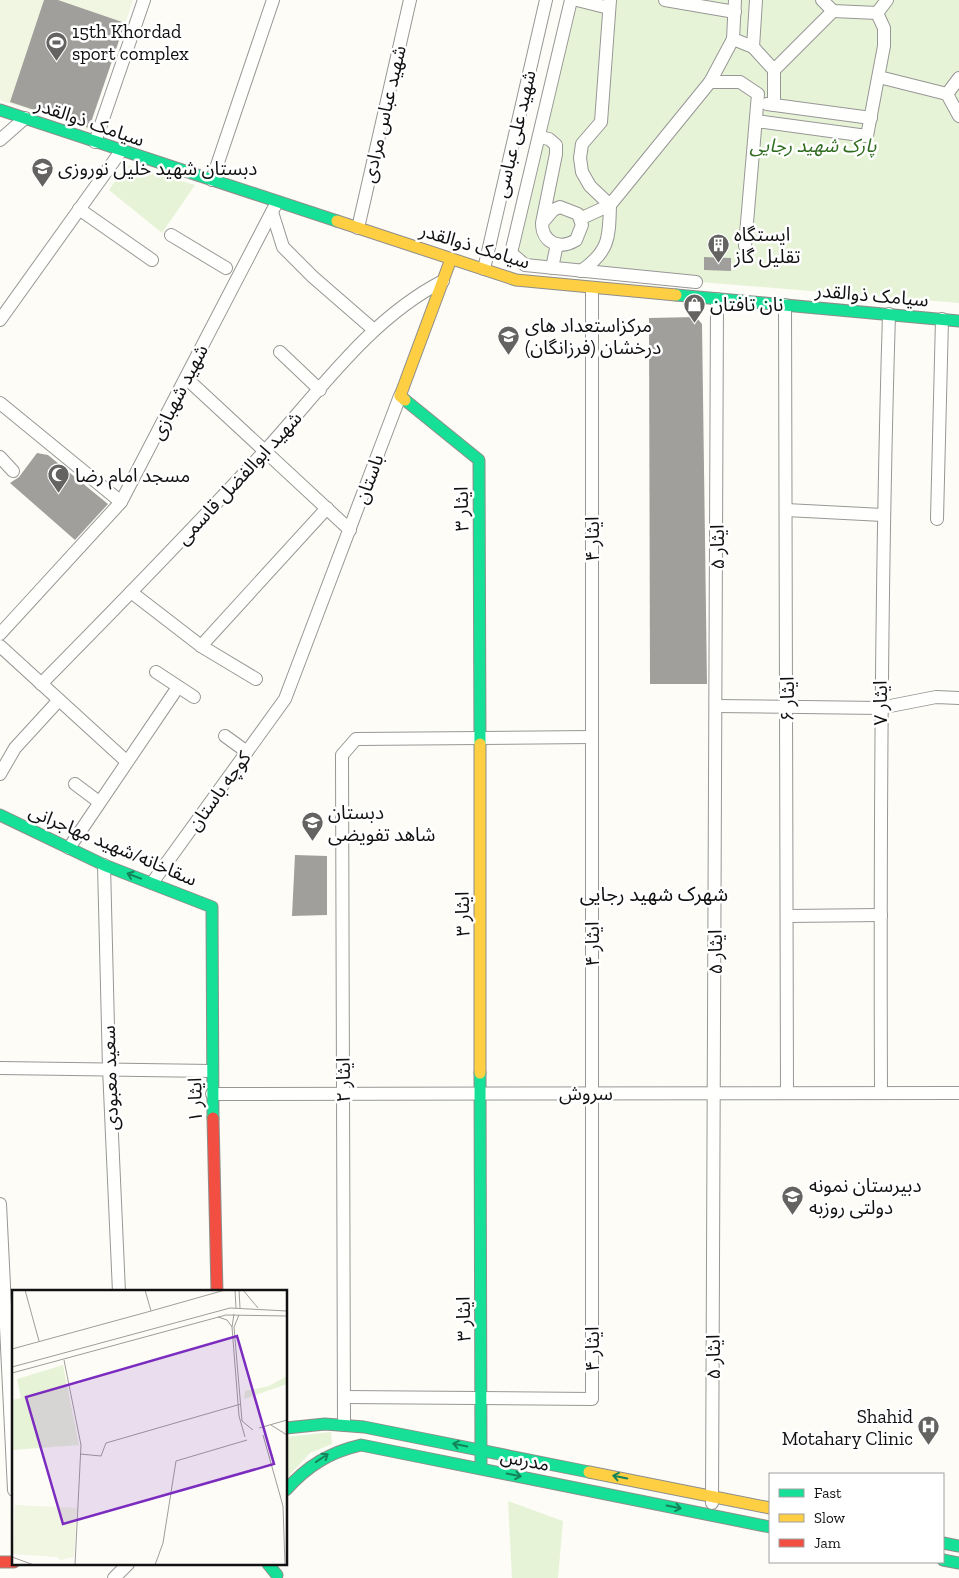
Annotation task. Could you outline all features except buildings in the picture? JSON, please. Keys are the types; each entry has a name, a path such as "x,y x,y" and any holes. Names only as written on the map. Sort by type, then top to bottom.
{"street":[{"path":"95,142 144,0"},
{"path":"212,180 273,0"},
{"name":"شهید عباس مرادی","path":"358,228 410,0"},
{"name":"شهید علی عباسی","path":"484,269 546,0"},
{"path":"571,0 511,253 525,265 696,282"},
{"path":"577,0 609,4 601,122 582,144 580,158 582,172 590,186 610,205"},
{"path":"582,218 610,205 710,82 733,40 735,6 665,0"},
{"path":"753,47 756,0"},
{"path":"822,0 833,10 877,14"},
{"path":"877,14 887,0"},
{"path":"774,70 833,10"},
{"path":"756,121 867,136 884,46 884,28 877,14"},
{"path":"733,40 753,47 774,70 774,105"},
{"path":"879,77 947,94 959,116"},
{"path":"947,94 959,78"},
{"path":"710,82 740,82 758,94 745,246"},
{"path":"758,103 870,118"},
{"name":"سیامک ذوالقدر","path":"0,110 212,180 274,207 358,228 516,280 959,321"},
{"path":"0,140 25,118"},
{"path":"539,137 549,139 556,145 556,154 542,223 544,235 562,246 576,240 582,225 582,218 573,210 560,207 553,210 542,223"},
{"path":"0,320 121,151"},
{"path":"581,271 596,260 607,243 610,205"},
{"path":"274,207 283,247 313,277 374,330"},
{"name":"شهید شهبازی","path":"0,634 121,502 274,207"},
{"path":"79,209 152,260"},
{"path":"171,235 226,268"},
{"path":"552,268 557,244"},
{"name":"باستان","path":"285,700 451,259"},
{"name":"شهید ابوالفضل قاسمی","path":"42,684 265,451 374,330 422,292 443,281"},
{"name":"ایثار ۴","path":"480,1399 592,1400 592,288"},
{"name":"ایثار ۵","path":"712,1515 717,299"},
{"name":"ایثار ۶","path":"785,305 787,1093"},
{"name":"ایثار ۷","path":"881,1093 880,708 889,314"},
{"path":"937,519 942,319"},
{"path":"280,352 320,390"},
{"path":"186,378 350,530"},
{"name":"ایثار ۳","path":"400,396 479,460 481,1468"},
{"path":"0,403 121,502"},
{"path":"0,457 14,471"},
{"path":"201,646 327,508"},
{"path":"786,510 883,515"},
{"path":"131,592 201,646 256,679"},
{"path":"0,646 126,761"},
{"path":"156,672 194,697"},
{"path":"69,848 126,761 178,687"},
{"path":"716,706 787,709 880,708 936,698 959,698"},
{"path":"0,774 15,748 59,700"},
{"name":"کوچه باستان","path":"152,883 285,700"},
{"path":"225,736 248,752"},
{"path":"479,738 592,737"},
{"name":"ایثار ۲","path":"344,1425 342,755 356,739 479,738"},
{"path":"76,784 99,802"},
{"name":"سقاخانه/شهید مهاجرانی","path":"0,815 104,865 212,907"},
{"name":"سعید معبودی","path":"104,865 109,1068 119,1290"},
{"name":"ایثار ۱","path":"212,907 212,1094 217,1290"},
{"path":"787,916 881,915"},
{"path":"0,1068 109,1068 212,1071"},
{"name":"سروش","path":"212,1094 959,1092"},
{"path":"0,1204 12,1449"},
{"path":"344,1397 480,1399"},
{"name":"مدرس","path":"288,1428 325,1424 402,1433 769,1508"},
{"name":"مدرس","path":"288,1488 324,1456 344,1448 361,1446 481,1468 769,1527"},
{"path":"944,1543 959,1546"},
{"path":"944,1560 959,1563"},
{"path":"114,1578 126,1566"}],"green space":[{"name":"15th Khordad sport complex","path":"0,0 133,0 89,130 0,100"},
{"name":"پارک شهید رجایی","path":"565,0 959,0 959,303 516,267 506,255"},
{"path":"126,165 195,185 162,233 109,190"},
{"path":"331,1432 332,1444 310,1453 288,1477 288,1437"},
{"path":"508,1501 563,1521 558,1578 512,1578"}],"traffic: fast":[{"path":"0,110 337,221"},
{"path":"676,295 959,321"},
{"path":"405,400 479,460 480,744"},
{"path":"0,815 104,865 212,907 213,1118"},
{"path":"480,1073 481,1468"},
{"path":"288,1428 325,1424 364,1427 589,1472"},
{"path":"288,1488 302,1474 320,1461 361,1445 769,1527"},
{"path":"944,1543 959,1546"},
{"path":"944,1560 959,1563"},
{"path":"270,1566 277,1575"}],"traffic: slow":[{"path":"337,221 516,280 676,295"},
{"path":"405,400 400,396 451,259"},
{"path":"480,744 480,1073"},
{"path":"589,1472 769,1508"}],"traffic: jam":[{"path":"213,1118 217,1290"},
{"path":"0,1562 12,1562"}],"place":[{"name":"15th Khordad sport complex","path":"56,61"},
{"name":"دبستان شهید خلیل نوروزی","path":"42,187"},
{"name":"ایستگاه تقلیل گاز","path":"718,264"},
{"name":"نان تافتان","path":"694,323"},
{"name":"مرکزاستعداد های درخشان (فرزانگان)","path":"509,355"},
{"name":"مسجد امام رضا","path":"59,494"},
{"name":"دبستان شاهد تفویضی","path":"312,842"},
{"name":"دبیرستان نمونه دولتی روزبه","path":"793,1215"},
{"name":"Shahid Motahary Clinic","path":"929,1446"}],"district":[{"name":"شهرک شهید رجایی","path":"654,894"}]}
